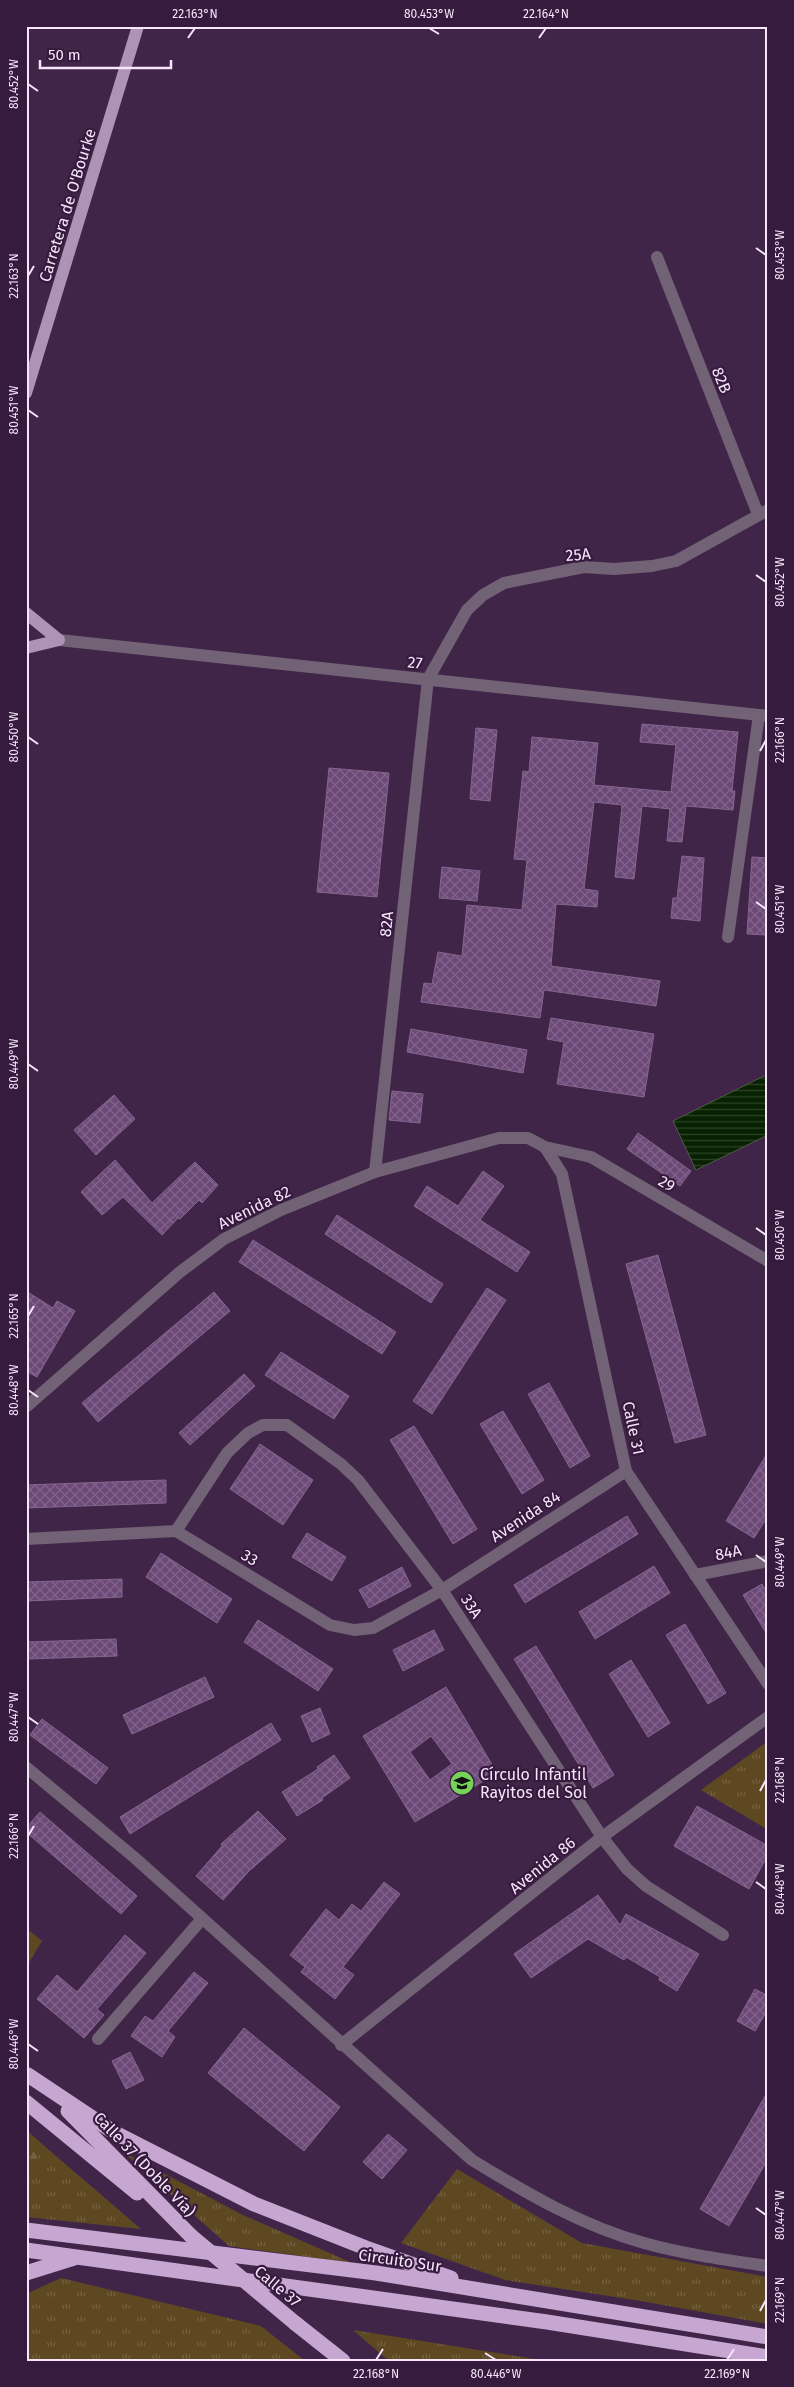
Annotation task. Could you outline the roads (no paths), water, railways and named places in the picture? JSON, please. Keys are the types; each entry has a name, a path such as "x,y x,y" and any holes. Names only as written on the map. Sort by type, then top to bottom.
{"highway":[{"name":"Calle 37 (Doble Vía)","path":"27,2074 84,2125 191,2236"},
{"path":"27,2074 115,2133 254,2204 366,2248 490,2291"},
{"name":"Calle 37 (Doble Vía)","path":"26,2102 191,2236"},
{"name":"Circuito Sur","path":"26,2230 376,2273 768,2338"},
{"name":"Calle 37","path":"191,2236 343,2361"},
{"path":"26,2250 547,2322 768,2357"},
{"path":"26,2273 80,2257"}],"main road":[{"name":"Carretera de O'Bourke","path":"26,392 138,26"},
{"path":"26,613 59,640"},
{"path":"26,648 59,640"}],"street":[{"name":"82B","path":"657,257 763,512"},
{"name":"25A","path":"428,679 467,610 483,595 504,583 584,567 652,566 676,561 763,512"},
{"name":"27","path":"59,640 763,715"},
{"name":"82A","path":"375,1172 428,679"},
{"path":"728,937 763,715"},
{"name":"Avenida 82","path":"26,1408 180,1272 224,1239 281,1210 375,1172 499,1138 528,1138 545,1147"},
{"name":"29","path":"545,1147 590,1157 768,1261"},
{"name":"Calle 31","path":"545,1147 562,1174 626,1470 768,1684"},
{"name":"33A","path":"176,1531 234,1446 248,1433 263,1425 288,1424 341,1464 358,1480 442,1590 602,1837 627,1869 646,1886 723,1935"},
{"name":"Avenida 84","path":"442,1590 626,1470"},
{"path":"26,1539 176,1531"},
{"name":"33","path":"176,1531 330,1625 338,1627 354,1630 373,1628 442,1590"},
{"name":"84A","path":"695,1576 768,1561"},
{"name":"Avenida 86","path":"341,2045 602,1837 768,1717"},
{"path":"26,1767 135,1858 201,1920 472,2160 565,2213 606,2230 644,2243 768,2266"},
{"path":"98,2040 201,1920"}],"place":[{"name":"Círculo Infantil Rayitos del Sol","path":"462,1783"}]}
